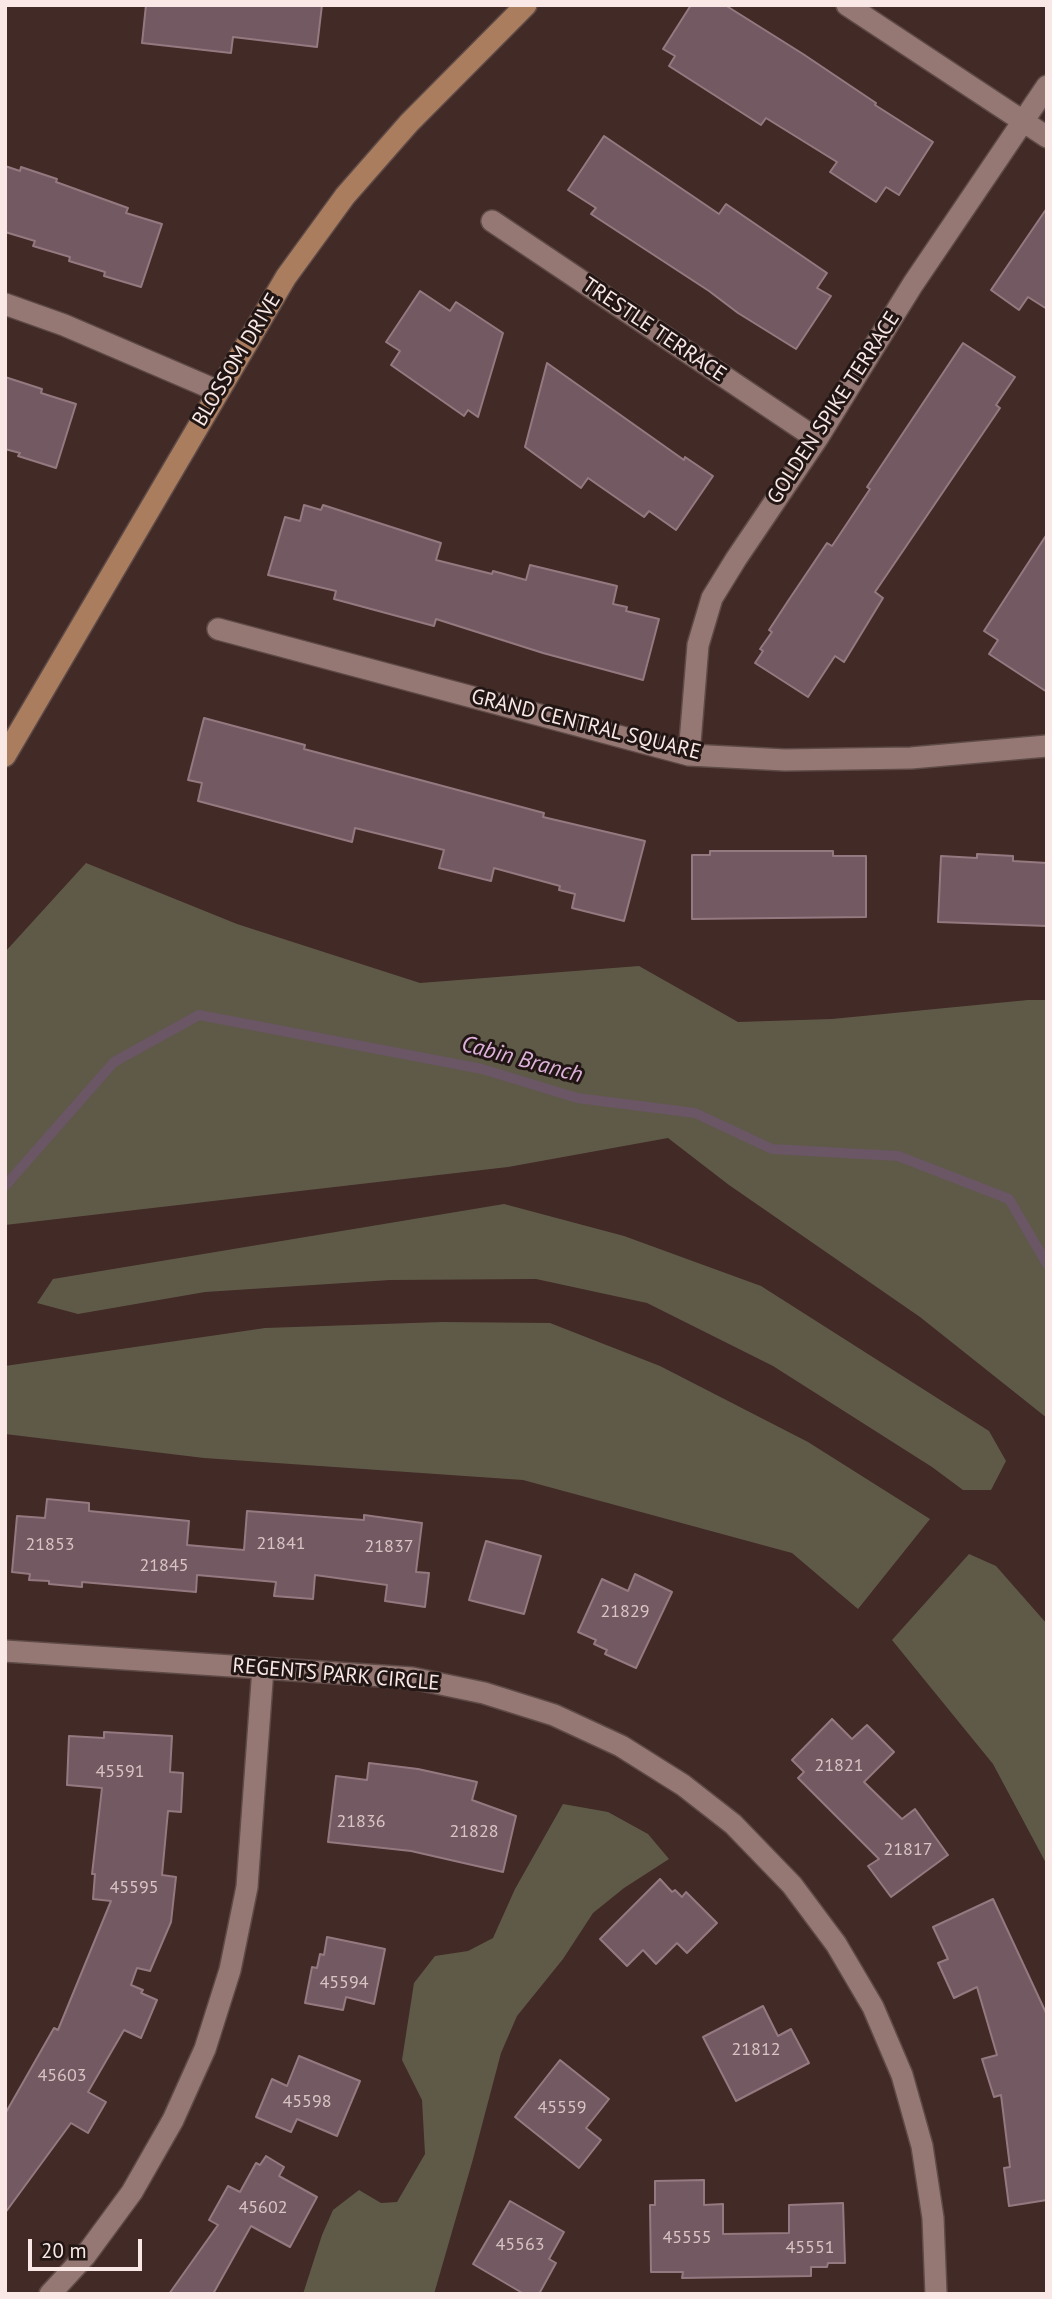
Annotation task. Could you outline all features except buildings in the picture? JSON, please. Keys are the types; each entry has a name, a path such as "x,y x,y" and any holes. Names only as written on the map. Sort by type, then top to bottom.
{"street":[{"name":"BLOSSOM DRIVE","path":"5,756 286,277 345,196 409,123 526,5"},
{"path":"847,5 1047,137"},
{"name":"GOLDEN SPIKE TERRACE","path":"689,755 698,645 712,598 817,439 913,284 1047,86"},
{"name":"TRESTLE TERRACE","path":"492,221 817,439"},
{"path":"5,304 64,325 218,391"},
{"name":"GRAND CENTRAL SQUARE","path":"218,629 689,755 785,760 911,758 1047,746"},
{"name":"REGENTS PARK CIRCLE","path":"5,1651 412,1678 484,1693 554,1715 621,1746 683,1785 733,1824 792,1885 836,1944 873,2007 901,2075 922,2146 933,2218 936,2294"},
{"path":"50,2294 85,2256 132,2192 173,2120 205,2049 230,1969 247,1887 263,1668"}],"shaded area":[{"path":"86,863 237,924 420,983 639,966 738,1022 832,1019 1047,1000 1047,1418 920,1317 729,1185 668,1138 508,1167 5,1225 5,952"},
{"path":"504,1204 624,1236 761,1286 989,1431 1006,1461 991,1490 963,1490 932,1467 773,1366 647,1303 536,1279 390,1280 205,1292 78,1314 37,1303 53,1279"},
{"path":"442,1322 550,1323 660,1366 808,1442 930,1519 858,1609 792,1553 523,1480 204,1458 5,1434 5,1366 265,1328"},
{"path":"969,1554 996,1566 1047,1624 1047,1865 993,1764 892,1640"},
{"path":"563,1804 608,1812 648,1834 669,1859 624,1888 593,1913 563,1959 517,2016 501,2053 434,2294 303,2294 333,2210 359,2190 381,2203 397,2202 425,2154 422,2100 402,2060 414,1983 435,1956 468,1951 493,1938 515,1889"}],"waterway":[{"name":"Cabin Branch","path":"5,1186 114,1062 199,1015 482,1069 577,1098 695,1113 772,1149 898,1156 1009,1199 1047,1264"}]}
